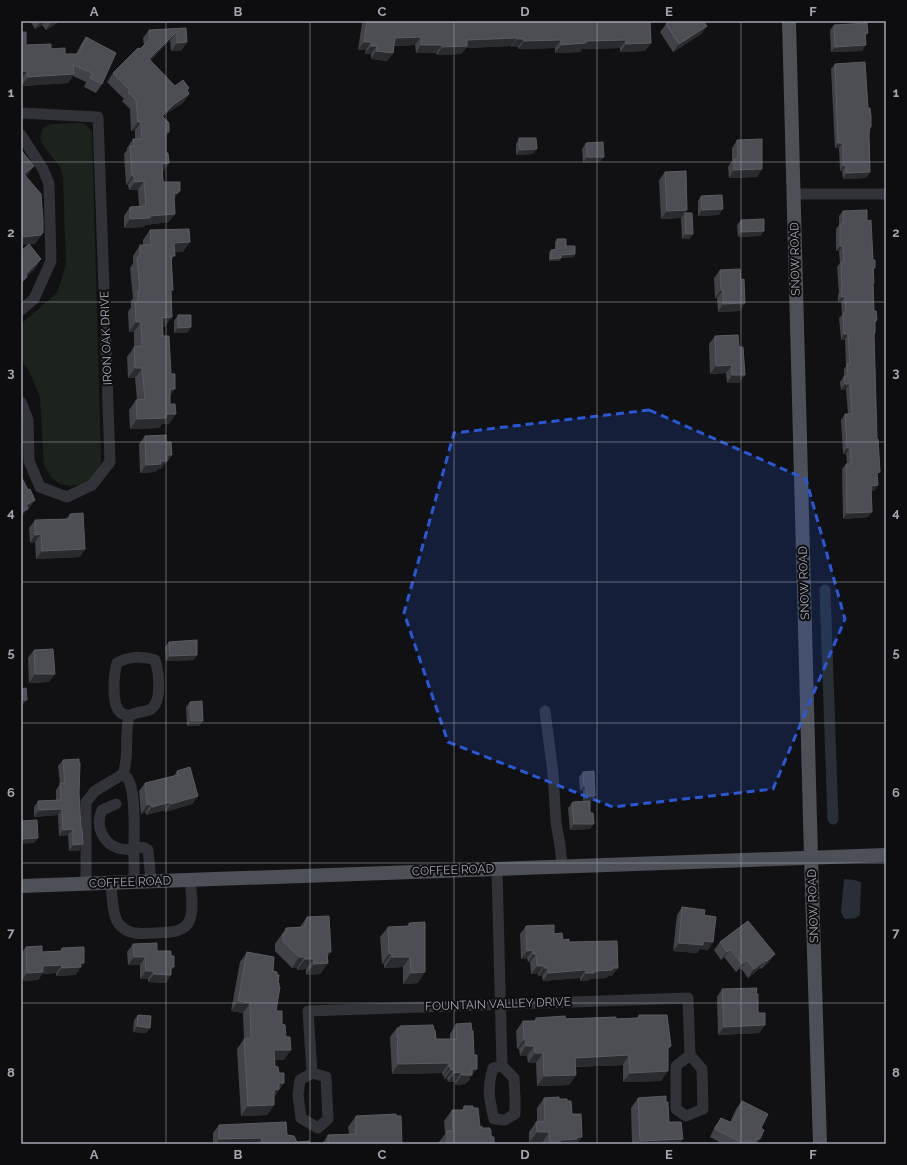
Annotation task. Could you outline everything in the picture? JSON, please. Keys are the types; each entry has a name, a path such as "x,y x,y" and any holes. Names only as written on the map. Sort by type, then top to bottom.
{"main road":[{"name":"SNOW ROAD","path":"789,21 820,1144"},
{"name":"COFFEE ROAD","path":"21,886 886,855"}],"street":[{"name":"IRON OAK DRIVE","path":"21,112 98,117 110,462 92,485 67,497 40,487 29,461 28,420 21,402"},
{"path":"21,135 43,169 49,184 51,261 34,299 21,310"},
{"path":"794,194 886,194"},
{"path":"86,884 86,802 95,791 124,774 127,762 127,725 129,716 136,711 149,710 156,706 158,698 158,668 155,660 147,658 124,659 117,663 114,672 115,703 120,711 129,716"},
{"path":"545,711 553,774 556,823 562,866"},
{"path":"124,774 129,780 134,818 134,882"},
{"path":"116,804 102,810 100,815 100,830 103,838 119,848 134,850 139,847 144,847 148,850 151,881"},
{"path":"497,869 502,1066"},
{"path":"111,883 114,914 118,923 125,930 135,933 170,932 180,930 187,926 190,920 192,912 190,880"},
{"name":"FOUNTAIN VALLEY DRIVE","path":"312,1073 308,1011 688,998 690,1055"},
{"path":"690,1055 702,1070 703,1109 686,1116 676,1109 676,1066 690,1055"},
{"path":"312,1073 326,1077 328,1119 318,1128 301,1118 298,1095 300,1080 312,1073"}],"highlighted area":[{"path":"649,410 806,479 845,619 773,789 613,807 448,742 404,613 454,433"}],"shaded area":[{"path":"82,123 92,132 101,462 97,472 90,480 81,485 71,486 60,484 51,477 44,465 40,397 29,371 21,360 21,324 57,293 66,265 63,177 60,167 42,144 40,137 43,128 50,124"},
{"path":"844,879 861,882 860,915 856,918 845,919 841,913"}],"building":[{"path":"367,21 650,21 651,43 626,44 626,40 586,41 586,43 561,45 561,40 524,41 524,39 517,38 467,40 467,46 442,47 442,45 421,45 421,37 395,38 393,53 376,51 377,46 371,46 371,42 364,42"},
{"path":"669,21 703,21 707,26 679,44 666,24"},
{"path":"867,23 868,33 865,33 866,45 835,47 834,25"},
{"path":"186,28 187,42 177,43 177,31 149,59 175,86 183,80 189,88 187,89 189,94 173,105 162,116 169,123 169,132 166,132 166,153 168,153 169,163 162,164 163,182 180,182 180,191 178,191 178,193 174,193 175,214 150,216 150,218 130,219 130,207 146,206 144,181 135,182 134,176 132,176 130,146 134,146 133,139 142,139 141,122 138,122 136,100 128,92 130,90 113,73 138,48 140,49 150,39 149,30"},
{"path":"21,32 26,32 26,45 51,44 51,49 65,48 65,54 78,54 86,37 116,53 102,84 90,78 92,73 73,65 74,74 28,77 27,71 21,71"},
{"path":"865,62 868,108 870,108 871,116 871,127 869,134 870,172 846,173 846,166 843,166 843,143 838,143 835,64"},
{"path":"519,138 536,138 537,149 520,150"},
{"path":"762,139 762,169 734,170 734,159 738,158 737,140"},
{"path":"603,142 604,157 587,157 586,143"},
{"path":"21,150 34,166 24,174 41,194 43,233 41,233 41,235 23,237 21,235"},
{"path":"686,171 687,210 667,211 665,172"},
{"path":"722,195 723,209 702,210 701,196"},
{"path":"867,210 867,221 871,220 873,260 875,260 875,268 873,268 873,283 874,311 876,311 877,320 875,321 874,333 877,439 880,472 877,473 878,485 871,486 872,512 847,513 846,464 851,464 850,448 847,448 845,414 852,414 850,384 845,384 844,376 848,376 847,364 850,364 848,334 844,334 843,313 846,313 845,297 842,297 841,289 841,262 844,261 843,246 840,246 840,224 843,224 843,211"},
{"path":"685,213 692,213 693,234 686,234"},
{"path":"764,219 764,231 741,232 741,220"},
{"path":"189,229 190,242 174,243 175,256 171,256 173,290 171,290 172,317 162,318 163,336 169,336 171,374 175,374 175,389 170,389 170,404 175,404 176,414 166,414 166,418 137,419 136,400 145,399 142,368 135,368 134,347 142,346 141,322 136,322 135,302 138,302 138,291 140,290 137,258 140,256 140,245 151,245 150,230"},
{"path":"557,239 566,239 566,246 575,246 575,254 561,255 561,258 551,259 551,250 557,249"},
{"path":"29,244 41,259 26,274 27,277 21,282 21,251"},
{"path":"740,269 741,280 744,279 745,303 723,304 723,290 721,290 720,270"},
{"path":"178,315 191,315 191,327 178,328"},
{"path":"738,335 739,347 743,347 745,375 732,375 732,365 716,366 715,336"},
{"path":"166,435 166,442 171,442 172,455 167,455 167,461 161,461 161,464 146,465 145,436"},
{"path":"21,476 28,490 30,489 35,500 26,505 28,509 21,512"},
{"path":"83,513 85,549 42,551 41,534 35,535 35,520 70,519 70,514"},
{"path":"197,640 197,655 170,656 169,642"},
{"path":"53,649 55,674 35,674 34,650"},
{"path":"26,688 27,700 21,700 21,689"},
{"path":"202,701 203,721 191,721 190,702"},
{"path":"79,759 79,793 83,844 73,845 73,829 63,830 62,809 39,810 38,801 61,800 60,783 65,783 63,760"},
{"path":"190,767 198,796 171,804 170,802 152,807 151,804 147,805 145,783 178,775 177,771"},
{"path":"594,771 595,796 587,796 586,786 584,786 583,772"},
{"path":"590,801 590,813 593,813 594,824 574,824 572,803"},
{"path":"37,820 38,838 21,839 21,821"},
{"path":"682,907 705,910 704,915 716,917 713,942 703,941 703,945 679,943"},
{"path":"329,916 331,952 327,952 328,963 314,964 314,959 299,957 283,941 283,934 286,934 286,928 304,927 307,917"},
{"path":"748,921 775,954 754,969 747,960 742,964 730,949 727,952 720,942"},
{"path":"425,922 425,972 411,973 410,957 392,957 392,953 389,954 388,927 410,926 409,923"},
{"path":"554,925 554,934 562,933 563,940 569,939 569,942 617,941 618,968 612,968 612,970 595,971 594,973 586,973 586,970 584,970 548,973 548,968 544,968 544,966 537,966 536,954 533,954 533,950 527,951 526,926"},
{"path":"157,943 157,951 171,951 171,956 174,956 174,967 171,967 171,975 154,974 153,971 146,971 145,957 134,957 133,944"},
{"path":"42,946 42,952 62,951 62,948 84,947 84,963 80,963 81,967 62,968 62,965 43,966 43,972 27,973 26,947"},
{"path":"247,952 274,957 273,971 277,972 277,975 279,975 278,983 280,987 276,1011 282,1011 282,1024 285,1025 286,1037 290,1037 291,1050 274,1050 275,1066 278,1067 279,1073 284,1073 284,1083 279,1083 279,1089 274,1090 274,1105 248,1106 244,1039 251,1038 250,1003 238,1001"},
{"path":"757,988 756,994 758,994 758,1013 765,1013 765,1025 724,1027 722,989"},
{"path":"138,1015 151,1016 150,1028 137,1026"},
{"path":"639,1015 667,1015 671,1046 668,1048 668,1071 630,1073 629,1055 575,1058 576,1075 544,1076 543,1053 535,1053 534,1046 526,1046 526,1040 524,1040 523,1021 536,1021 536,1018 565,1016 566,1019 616,1017 616,1019 637,1018"},
{"path":"471,1023 473,1031 474,1055 477,1055 477,1069 472,1069 472,1075 462,1075 461,1072 454,1073 454,1070 451,1070 451,1067 449,1067 449,1063 398,1064 397,1028 400,1028 400,1026 433,1025 436,1039 457,1039 456,1024"},
{"path":"666,1096 666,1102 668,1102 669,1122 681,1122 683,1139 640,1141 638,1098"},
{"path":"559,1097 559,1099 567,1099 567,1101 571,1101 572,1114 581,1114 582,1137 577,1137 577,1139 560,1140 560,1144 550,1144 549,1132 537,1132 536,1122 545,1121 544,1098"},
{"path":"742,1101 768,1114 761,1128 764,1130 760,1139 757,1138 754,1143 747,1140 745,1144 715,1129 721,1118 732,1123"},
{"path":"464,1106 473,1106 473,1108 478,1108 480,1127 490,1128 491,1137 494,1137 494,1144 447,1144 447,1131 453,1131 452,1110 464,1110"},
{"path":"396,1114 396,1116 401,1116 402,1144 328,1144 328,1135 356,1134 356,1116"},
{"path":"286,1122 287,1135 294,1136 297,1142 309,1141 309,1144 262,1144 262,1138 219,1139 219,1125"}],"waterway":[{"path":"825,590 833,819"}]}
